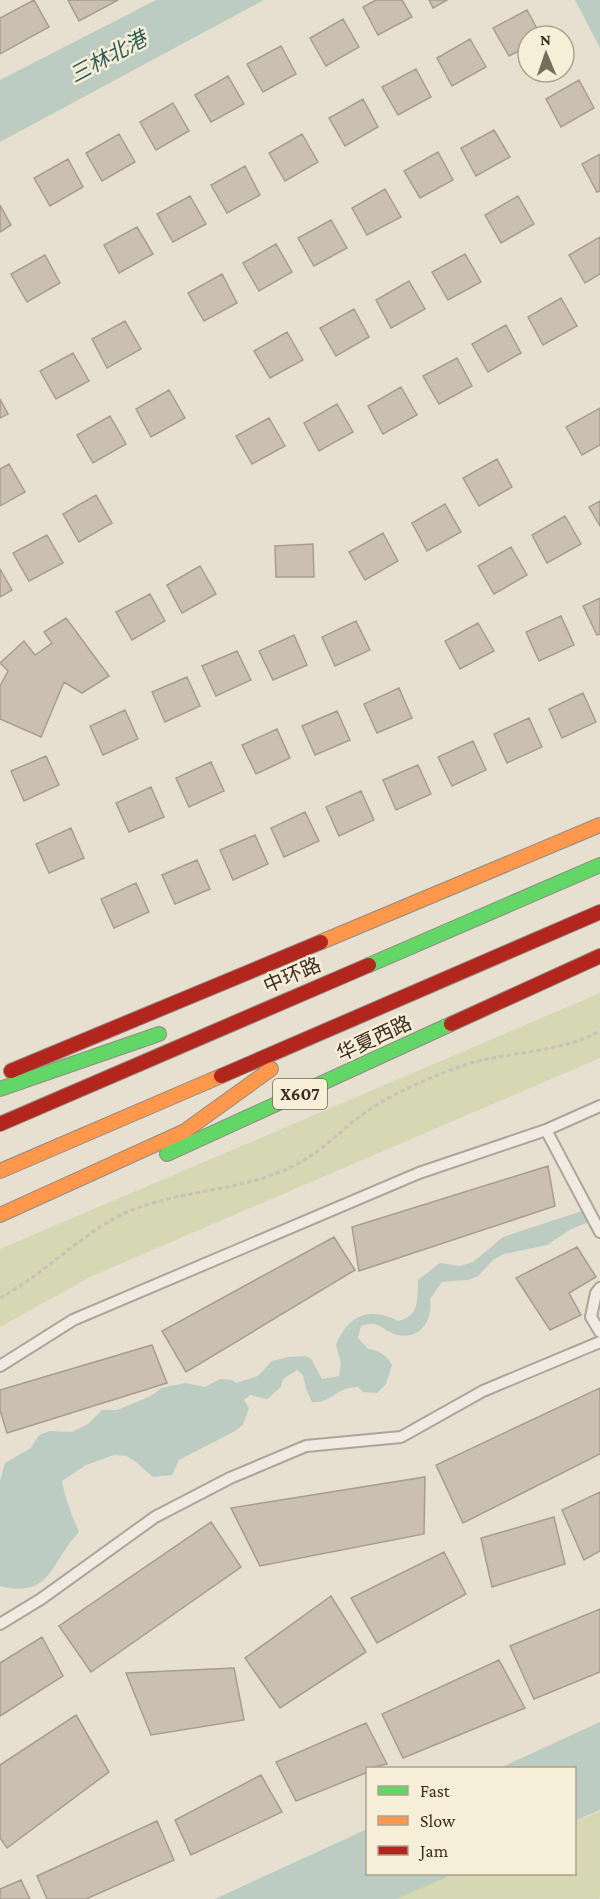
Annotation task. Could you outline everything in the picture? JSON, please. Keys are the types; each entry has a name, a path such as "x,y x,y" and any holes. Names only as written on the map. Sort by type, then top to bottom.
{"main road":[{"path":"0,1075 600,825"},
{"name":"中环路","path":"0,1124 600,865"},
{"path":"0,1171 600,912"},
{"name":"华夏西路","path":"0,1231 600,956"},
{"path":"205,1021 302,992"},
{"path":"0,1089 172,1030"},
{"path":"0,1215 185,1131 321,1032"}],"lane":[{"path":"0,1366 73,1320 419,1173 546,1130 600,1106"},
{"path":"546,1130 600,1232"},
{"path":"600,1288 596,1293 591,1317 600,1332"},
{"path":"0,1624 41,1599 155,1517 230,1478 306,1446 401,1437 483,1391 600,1342"}],"path":[{"path":"0,1298 36,1276 92,1233 130,1211 268,1176 297,1164 331,1142 361,1116 389,1097 454,1068 559,1045 600,1031"}],"green space":[{"path":"600,993 600,1058 92,1276 0,1327 0,1249"},
{"path":"600,1811 600,1897 598,1899 392,1899 450,1875 576,1875 576,1822"}],"water":[{"name":"三林北港","path":"156,0 264,0 0,142 0,80"},
{"path":"575,0 600,0 600,48"},
{"path":"588,1209 589,1222 571,1229 547,1245 504,1254 493,1260 478,1276 468,1280 442,1282 430,1299 427,1321 419,1331 405,1336 391,1333 375,1324 361,1326 358,1338 368,1349 383,1354 392,1365 386,1384 377,1393 363,1392 358,1387 351,1387 325,1400 312,1402 303,1375 297,1370 283,1379 281,1387 267,1399 250,1395 244,1400 249,1408 243,1425 179,1460 172,1475 153,1477 126,1456 114,1455 86,1465 62,1481 79,1532 40,1583 17,1589 0,1586 0,1481 5,1463 31,1448 39,1435 50,1431 72,1432 88,1424 102,1410 117,1410 151,1396 161,1388 185,1383 205,1387 220,1379 232,1380 236,1383 258,1376 272,1361 288,1357 306,1356 311,1359 322,1379 339,1376 341,1363 336,1345 347,1326 354,1320 369,1314 388,1316 398,1321 405,1319 416,1306 418,1280 440,1263 460,1266 473,1262 503,1237"},
{"path":"600,1722 600,1810 576,1821 576,1767 502,1767"},
{"path":"366,1829 366,1875 452,1875 396,1899 215,1899"}],"building":[{"path":"34,0 49,27 0,54 0,18"},
{"path":"68,0 118,0 79,21"},
{"path":"376,0 402,0 412,17 378,35 363,7"},
{"path":"429,0 447,0 433,8"},
{"path":"527,10 535,24 516,24 516,52 509,56 493,28"},
{"path":"343,19 359,47 326,66 310,38"},
{"path":"470,39 486,67 452,86 437,58"},
{"path":"281,46 296,74 263,92 247,64"},
{"path":"416,69 431,97 398,115 382,87"},
{"path":"228,76 244,104 211,122 195,95"},
{"path":"579,80 594,108 561,127 546,99 576,84"},
{"path":"363,99 378,127 345,146 329,118"},
{"path":"173,103 189,131 156,150 140,122"},
{"path":"494,130 510,157 476,176 461,148"},
{"path":"119,134 135,162 102,181 86,153"},
{"path":"302,134 318,162 285,181 269,153"},
{"path":"438,152 453,180 420,198 404,171"},
{"path":"600,154 600,191 597,192 582,164"},
{"path":"68,159 83,187 50,206 34,178"},
{"path":"245,166 260,195 227,213 211,185"},
{"path":"385,189 401,217 367,235 352,208"},
{"path":"190,196 206,224 173,242 157,214"},
{"path":"518,196 534,224 501,243 485,215"},
{"path":"0,205 11,225 0,232"},
{"path":"331,220 347,248 314,266 298,238"},
{"path":"137,227 153,254 119,273 104,245"},
{"path":"600,237 600,274 585,283 569,255"},
{"path":"276,244 292,272 259,291 243,263"},
{"path":"465,254 481,282 448,300 432,272"},
{"path":"45,255 60,283 27,302 11,274"},
{"path":"222,274 237,303 204,321 188,293"},
{"path":"409,281 425,309 391,328 376,300"},
{"path":"561,298 577,326 543,345 528,317"},
{"path":"354,309 369,337 336,356 320,328"},
{"path":"125,321 141,349 107,368 92,339"},
{"path":"506,325 521,353 488,372 472,344"},
{"path":"287,332 303,360 270,378 254,351"},
{"path":"73,353 89,381 56,399 40,371"},
{"path":"457,358 472,386 439,404 423,376"},
{"path":"401,387 417,415 383,434 368,406"},
{"path":"169,390 185,418 151,437 136,409"},
{"path":"0,399 8,414 0,418"},
{"path":"337,404 353,432 319,451 304,423"},
{"path":"600,408 600,445 582,455 566,427"},
{"path":"110,416 126,444 93,463 77,435"},
{"path":"269,418 285,446 252,464 236,436"},
{"path":"497,459 512,487 479,506 463,478"},
{"path":"9,464 25,492 0,506 0,469"},
{"path":"96,495 112,523 79,542 63,514"},
{"path":"600,501 600,526 589,507"},
{"path":"445,504 461,532 427,551 412,523"},
{"path":"565,516 581,544 547,563 532,535"},
{"path":"383,533 398,561 365,580 349,552"},
{"path":"47,535 63,563 29,581 13,553"},
{"path":"313,544 314,577 276,577 275,546"},
{"path":"511,547 527,575 494,594 478,566"},
{"path":"200,566 216,594 182,613 167,585"},
{"path":"0,569 12,590 0,597"},
{"path":"150,594 165,621 132,640 116,612"},
{"path":"600,598 600,634 597,635 583,606"},
{"path":"561,616 574,645 539,661 526,632"},
{"path":"66,618 109,676 82,693 64,682 41,737 0,719 0,686 8,671 0,663 24,641 35,655 52,643 44,632"},
{"path":"356,621 370,650 335,666 322,637"},
{"path":"478,623 494,651 460,669 445,641"},
{"path":"294,635 307,665 273,680 259,651"},
{"path":"237,651 251,680 216,696 202,666"},
{"path":"187,677 200,706 165,722 152,692"},
{"path":"399,688 412,718 377,733 364,704"},
{"path":"583,693 596,722 562,738 549,709"},
{"path":"125,710 138,739 103,755 90,726"},
{"path":"337,711 350,740 315,755 302,726"},
{"path":"529,718 542,747 507,763 494,734"},
{"path":"277,729 290,758 256,774 242,745"},
{"path":"473,741 486,770 452,786 438,757"},
{"path":"46,756 59,785 24,801 11,771"},
{"path":"211,762 224,791 189,807 176,778"},
{"path":"418,765 431,794 396,810 383,780"},
{"path":"151,787 164,817 129,832 116,803"},
{"path":"361,791 374,820 339,836 326,807"},
{"path":"305,812 319,841 284,857 271,828"},
{"path":"71,828 84,858 49,873 36,844"},
{"path":"255,835 268,864 233,880 220,850"},
{"path":"197,860 210,889 175,904 162,875"},
{"path":"136,883 149,912 114,928 101,899"},
{"path":"548,1166 555,1206 359,1271 352,1227"},
{"path":"334,1237 355,1270 186,1372 162,1331"},
{"path":"577,1247 596,1277 569,1293 581,1315 550,1330 516,1278"},
{"path":"152,1345 167,1383 7,1433 0,1410 0,1390"},
{"path":"600,1388 600,1454 463,1523 436,1465"},
{"path":"425,1477 424,1534 260,1566 231,1508"},
{"path":"600,1492 600,1551 584,1560 562,1510"},
{"path":"554,1517 565,1564 492,1587 481,1538"},
{"path":"211,1522 241,1567 91,1672 59,1626"},
{"path":"444,1552 466,1594 377,1643 351,1598"},
{"path":"331,1596 366,1652 280,1708 245,1658"},
{"path":"600,1609 600,1672 534,1699 510,1646"},
{"path":"42,1637 63,1676 0,1716 0,1663"},
{"path":"499,1660 525,1708 403,1758 382,1714"},
{"path":"234,1668 244,1720 151,1735 126,1673"},
{"path":"76,1715 109,1772 7,1848 0,1838 0,1765"},
{"path":"366,1723 387,1764 366,1767 366,1773 296,1801 276,1762"},
{"path":"261,1775 282,1812 191,1855 175,1820"},
{"path":"157,1821 174,1860 86,1899 47,1899 37,1876"},
{"path":"21,1880 30,1899 0,1899 0,1889"}],"traffic: fast":[{"path":"369,965 600,865"},
{"path":"167,1154 451,1024"},
{"path":"0,1089 159,1034"}],"traffic: slow":[{"path":"321,942 600,825"},
{"path":"0,1215 185,1131 271,1069"},
{"path":"0,1171 221,1076"}],"traffic: jam":[{"path":"221,1076 600,912"},
{"path":"11,1071 321,942"},
{"path":"451,1024 600,956"},
{"path":"0,1124 369,965"}]}
